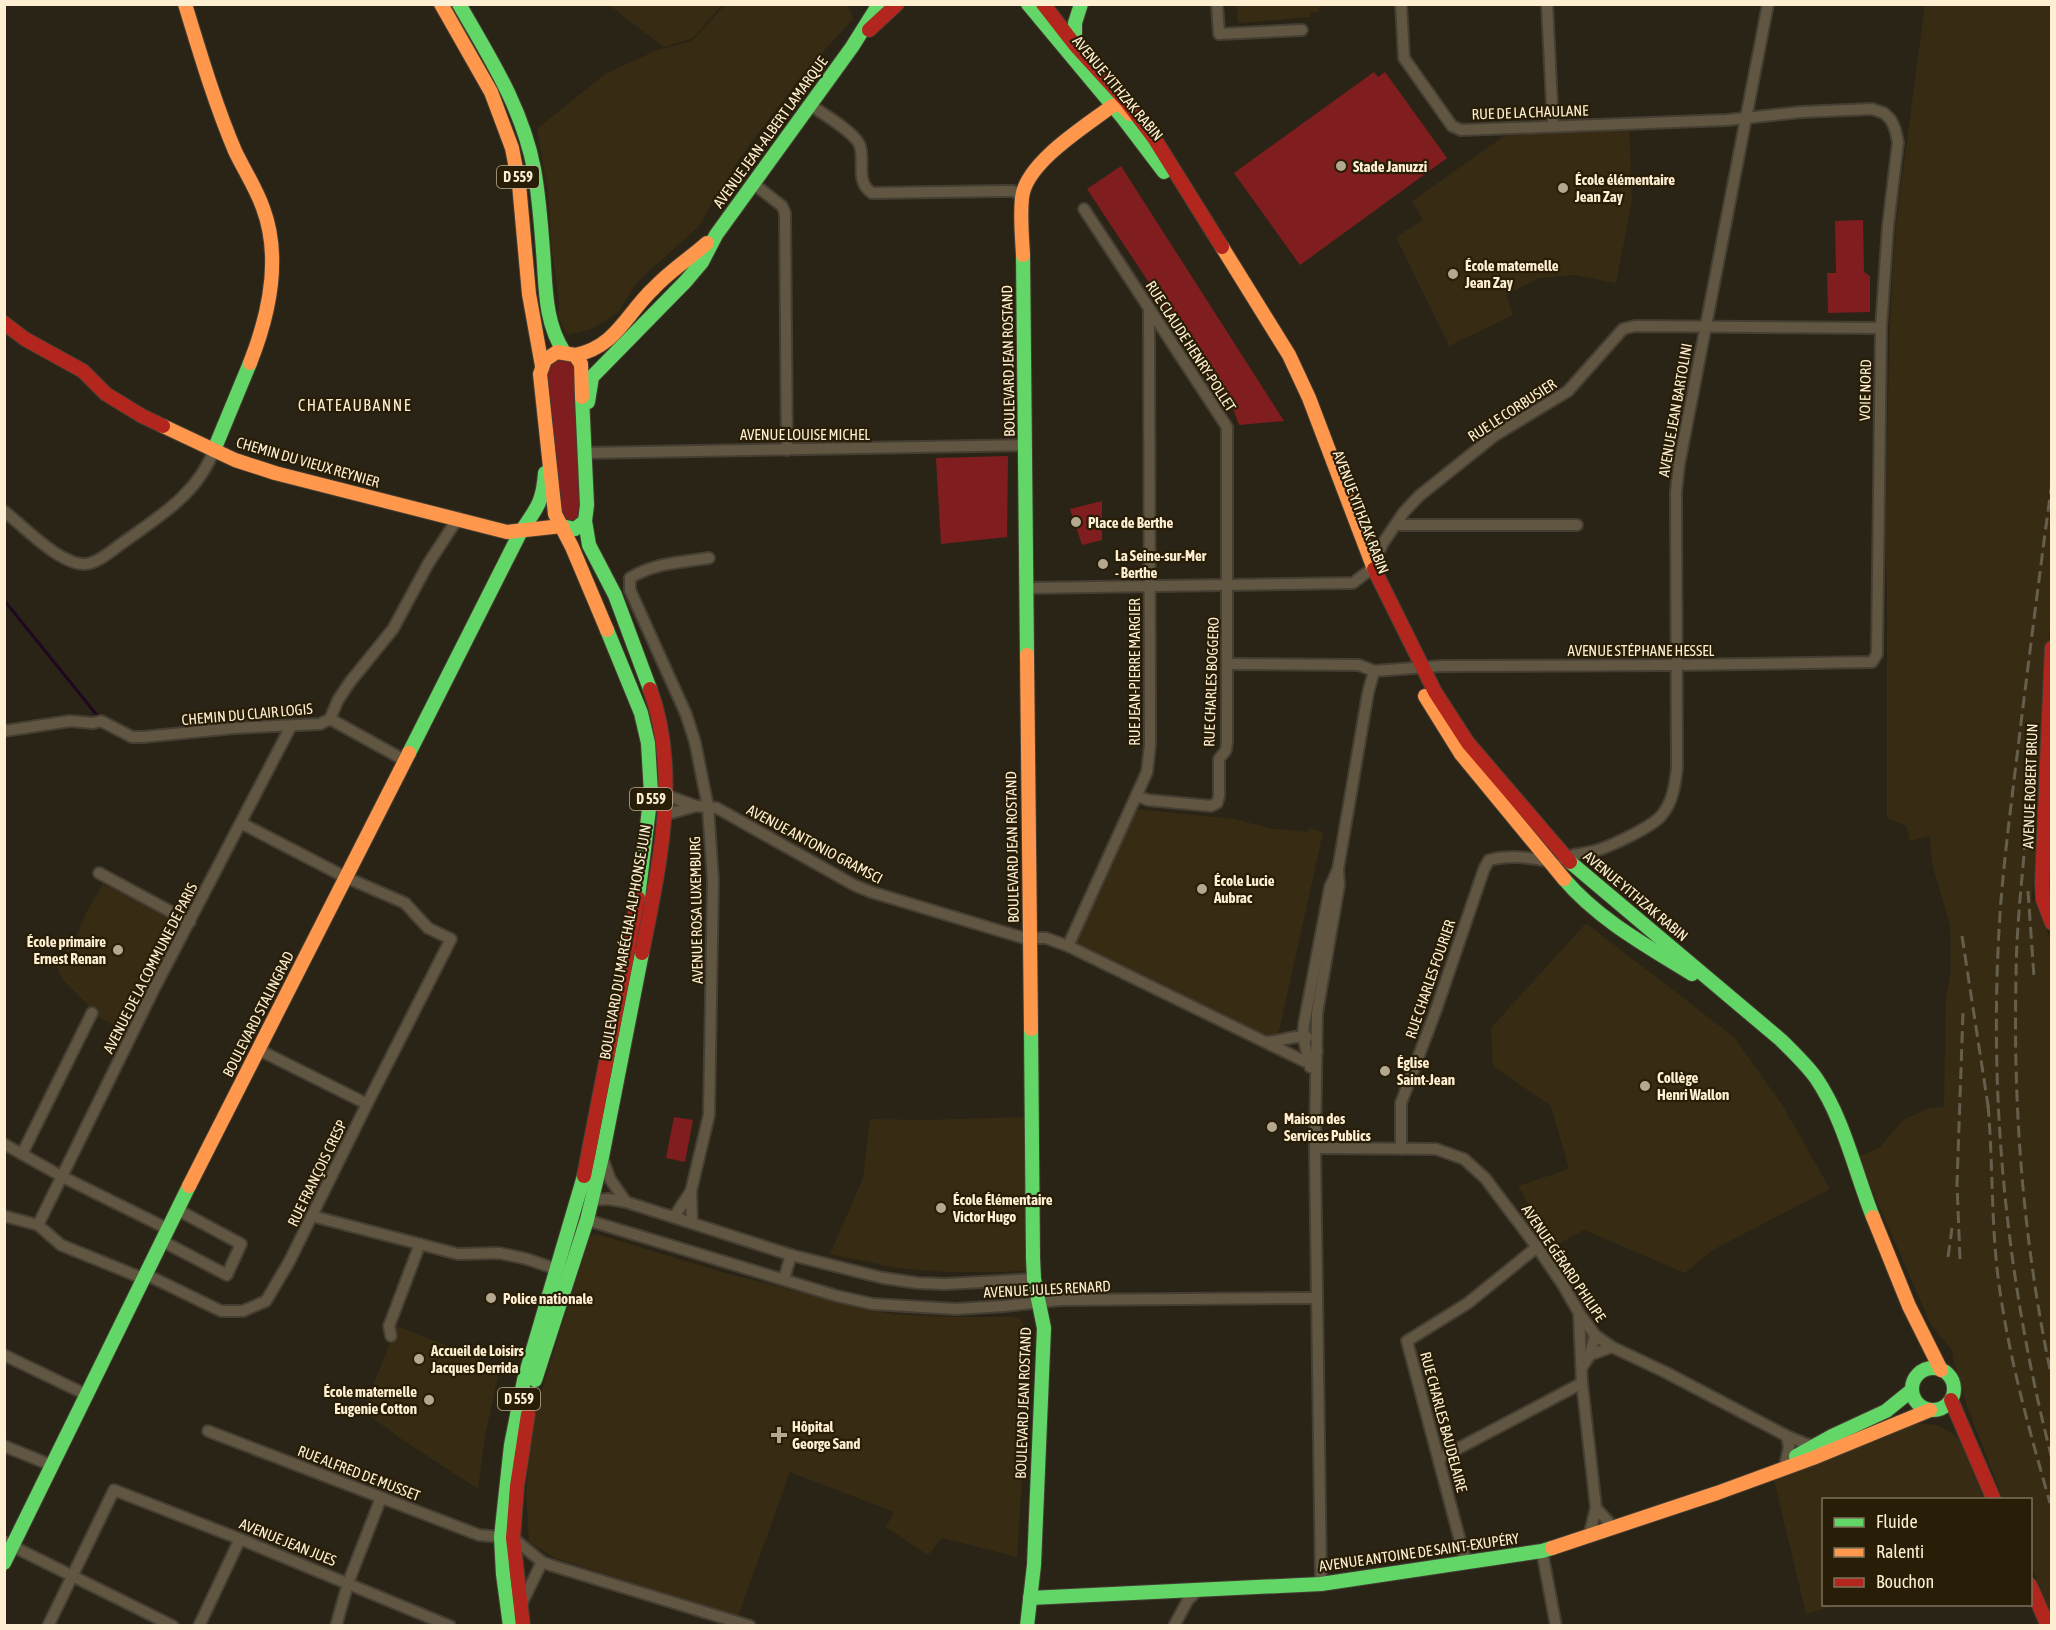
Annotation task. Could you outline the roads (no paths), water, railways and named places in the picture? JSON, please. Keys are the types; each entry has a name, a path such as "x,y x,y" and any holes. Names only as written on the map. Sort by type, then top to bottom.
{"main road":[{"name":"CHEMIN DU VIEUX REYNIER","path":"185,4 235,150 263,208 272,250 271,291 267,315 214,450 235,460 275,473 507,532 520,533 538,528"},
{"name":"D 559","path":"441,4 486,84 512,148 520,193 529,294 542,366"},
{"name":"D 559","path":"459,4 512,98 524,129 535,172 548,315 555,338 569,353"},
{"name":"AVENUE JEAN-ALBERT LAMARQUE","path":"584,424 592,377 702,262 716,236 852,47 879,4"},
{"name":"AVENUE JEAN-ALBERT LAMARQUE","path":"852,47 897,4"},
{"name":"AVENUE YITHZAK RABIN","path":"1028,4 1162,168 1287,373 1308,418 1370,570 1443,727 1461,754 1536,841 1562,864 1654,933 1781,1040 1820,1084 1926,1344 1941,1370"},
{"path":"1047,9 1063,12 1081,5"},
{"path":"1075,45 1075,23 1081,5"},
{"name":"AVENUE YITHZAK RABIN","path":"1047,9 1154,138 1277,336 1300,377 1370,570"},
{"path":"1112,106 1115,100 1114,90"},
{"path":"1112,106 1123,105 1148,136 1154,138"},
{"name":"BOULEVARD JEAN ROSTAND","path":"1027,1626 1034,1565 1044,1328 1034,1279 1027,937 1027,588 1022,196 1026,184 1040,164 1112,106"},
{"name":"AVENUE JEAN-ALBERT LAMARQUE","path":"542,366 550,355 592,353 600,348 651,290 716,236"},
{"path":"4,322 25,339 83,370 106,394 142,416 214,450"},
{"path":"569,353 581,364 584,424"},
{"path":"542,366 540,374 546,443"},
{"name":"BOULEVARD DU MARÉCHAL ALPHONSE JUIN","path":"584,424 587,513 585,521 589,545 615,595 658,714 665,763 666,795 648,924 602,1157 587,1203"},
{"name":"BOULEVARD DU MARÉCHAL ALPHONSE JUIN","path":"517,1625 507,1538 511,1445 519,1401 583,1180 639,892 651,793 650,763 644,726 635,695 562,526 557,521 546,443"},
{"name":"BOULEVARD STALINGRAD","path":"4,1563 9,1544 51,1465 143,1276 520,533 544,493 546,443"},
{"path":"538,528 562,526 575,529 585,521"},
{"name":"BOULEVARD STALINGRAD","path":"497,579 538,528"},
{"name":"AVENUE ROBERT BRUN","path":"2052,648 2042,883 2043,900 2052,923"},
{"name":"AVENUE YITHZAK RABIN","path":"1416,668 1536,841 1562,864 1576,892 1614,925 1690,973 1713,984"},
{"name":"BOULEVARD DU MARÉCHAL ALPHONSE JUIN","path":"517,1625 520,1606 507,1538 529,1403 537,1371 587,1220 583,1180"},
{"path":"572,1215 587,1203"},
{"path":"1926,1344 1922,1372 1913,1383 1912,1390 1917,1404 1933,1410 1962,1429"},
{"path":"1922,1372 1934,1368 1941,1370 1951,1379 1954,1386 1951,1400 1947,1405 1933,1410"},
{"name":"AVENUE ANTOINE DE SAINT-EXUPÉRY","path":"1768,1473 1839,1432 1900,1404 1912,1390"},
{"path":"1951,1400 1993,1498"},
{"name":"AVENUE ANTOINE DE SAINT-EXUPÉRY","path":"1030,1598 1321,1584 1542,1551 1717,1493 1933,1410"},
{"path":"1034,1565 1045,1587 1060,1598"},
{"path":"2032,1587 2048,1626"}],"street":[{"path":"1217,4 1219,34 1302,30"},
{"name":"RUE DE LA CHAULANE","path":"1401,4 1404,58 1452,126 1461,130 1746,119 1801,112 1861,109 1879,111 1891,120"},
{"path":"1547,4 1553,126"},
{"name":"AVENUE JEAN BARTOLINI","path":"1562,864 1620,841 1660,818 1675,789 1677,768 1676,492 1705,326 1768,4"},
{"path":"810,105 854,136 860,144 862,182 872,193 1003,190 1022,196"},
{"name":"VOIE NORD","path":"1872,662 1877,651 1881,328 1889,214 1898,142 1896,129 1891,120"},
{"path":"754,184 782,206 785,213 788,450"},
{"name":"RUE CLAUDE HENRY-POLLET","path":"1084,209 1227,427 1228,585"},
{"name":"RUE JEAN-PIERRE MARGIER","path":"1068,946 1147,772 1149,746 1149,309"},
{"name":"RUE LE CORBUSIER","path":"1370,570 1383,543 1404,512 1419,496 1494,436 1568,391 1623,329 1631,326 1881,328"},
{"name":"AVENUE LOUISE MICHEL","path":"585,453 1025,446"},
{"path":"4,511 54,552 85,564 100,558 165,513 203,472 214,450"},
{"name":"CHEMIN DU CLAIR LOGIS","path":"4,731 70,721 93,723 101,721 132,737 234,728 320,724 330,719 338,700 350,682 393,629 424,570 458,519"},
{"path":"1396,525 1577,525"},
{"name":"AVENUE ROSA LUXEMBURG","path":"692,1223 691,1191 709,1115 713,880 695,742 686,714 630,590 630,578 664,564 709,558"},
{"path":"1027,588 1339,584 1353,583 1370,570"},
{"name":"RUE CHARLES BOGGERO","path":"1137,796 1148,800 1210,806 1217,803 1219,759 1227,750 1228,585"},
{"name":"AVENUE STÉPHANE HESSEL","path":"1228,664 1359,665 1374,671 1416,668 1872,662"},
{"path":"1321,1584 1315,1148 1318,1004 1339,885 1338,869 1368,693 1374,671"},
{"path":"330,719 406,761"},
{"name":"AVENUE DE LA COMMUNE DE PARIS","path":"38,1225 291,726"},
{"name":"AVENUE ANTONIO GRAMSCI","path":"666,795 726,812 854,885 871,892 1027,937 1051,940 1068,946 1308,1061"},
{"path":"664,815 702,806"},
{"path":"242,823 345,877"},
{"name":"RUE CHARLES FOURIER","path":"1401,1149 1401,1104 1437,1010 1484,869 1489,860 1536,841"},
{"path":"1316,1091 1303,1036 1305,1013 1330,887 1338,869"},
{"path":"99,873 190,922"},
{"name":"RUE FRANÇOIS CRESP","path":"38,1225 61,1245 143,1276 221,1311 243,1311 266,1300 289,1263 452,939 428,928 405,903 345,877"},
{"path":"22,1154 92,1013"},
{"path":"1267,1042 1284,1041 1303,1036"},
{"path":"1303,1036 1317,1048"},
{"path":"1308,1061 1317,1048"},
{"path":"259,1050 367,1104"},
{"path":"4,1144 165,1235 227,1275 242,1244 178,1210"},
{"name":"AVENUE GÉRARD PHILIPE","path":"1315,1148 1436,1149 1464,1159 1485,1178 1537,1247 1593,1332 1612,1347 1787,1436 1814,1446"},
{"path":"602,1157 610,1179 626,1202"},
{"name":"AVENUE ROSA LUXEMBURG","path":"674,1217 691,1191"},
{"name":"AVENUE JULES RENARD","path":"587,1203 609,1199 626,1202 791,1255 897,1281 945,1284 1034,1279"},
{"path":"312,1216 458,1254 499,1253 527,1259 571,1274"},
{"path":"5,1217 38,1225"},
{"name":"AVENUE JULES RENARD","path":"587,1220 837,1296 873,1304 956,1309 1060,1300 1317,1298"},
{"path":"391,1336 389,1326 420,1244"},
{"name":"RUE CHARLES BAUDELAIRE","path":"1466,1563 1440,1458 1407,1341 1468,1303 1537,1247"},
{"path":"784,1279 791,1255"},
{"path":"1579,1314 1582,1383 1596,1508 1589,1536"},
{"path":"1580,1343 1593,1332"},
{"path":"1582,1367 1590,1355 1593,1332"},
{"path":"1590,1355 1612,1347"},
{"path":"4,1355 85,1394"},
{"path":"1440,1458 1582,1383"},
{"name":"RUE ALFRED DE MUSSET","path":"208,1431 478,1535 507,1538"},
{"path":"1786,1461 1789,1447 1787,1436"},
{"path":"1814,1446 1847,1444"},
{"path":"4,1446 51,1465"},
{"name":"AVENUE JEAN JUES","path":"73,1576 114,1490 240,1539 450,1626"},
{"path":"336,1626 348,1583 381,1498"},
{"path":"1596,1508 1614,1528"},
{"path":"507,1538 542,1562 750,1626"},
{"path":"199,1626 240,1539"},
{"path":"9,1544 174,1626"},
{"path":"1542,1551 1556,1626"},
{"path":"520,1606 542,1562"},
{"path":"48,1626 73,1576"},
{"path":"1173,1626 1188,1600 1197,1591"},
{"path":"1166,1593 1173,1598 1176,1605 1173,1626"}],"waterway":[{"path":"4,600 100,719"}],"railway":[{"path":"2052,482 2003,878 1997,970 1996,1041 2004,1181 2012,1251 2022,1321 2052,1459"},
{"path":"2028,730 2025,844 2016,963 2016,1080 2022,1181 2028,1231 2042,1330 2052,1379"},
{"path":"2028,891 2034,977"},
{"path":"1962,936 1989,1112"},
{"path":"1960,1259 1957,1184 1963,1012"},
{"path":"1988,1105 1994,1234 2002,1306 2020,1392 2050,1503"},
{"path":"1948,1257 1952,1228"}],"place":[{"name":"Stade Januzzi","path":"1341,166"},
{"name":"École élémentaire Jean Zay","path":"1563,188"},
{"name":"École maternelle Jean Zay","path":"1453,274"},
{"name":"Place de Berthe","path":"1076,522"},
{"name":"La Seine-sur-Mer - Berthe","path":"1103,564"},
{"name":"École Lucie Aubrac","path":"1202,889"},
{"name":"École primaire Ernest Renan","path":"118,950"},
{"name":"Église Saint-Jean","path":"1385,1071"},
{"name":"Collège Henri Wallon","path":"1645,1086"},
{"name":"Maison des Services Publics","path":"1272,1127"},
{"name":"École Élémentaire Victor Hugo","path":"941,1208"},
{"name":"Police nationale","path":"491,1298"},
{"name":"Accueil de Loisirs Jacques Derrida","path":"419,1359"},
{"name":"École maternelle Eugenie Cotton","path":"429,1400"},
{"name":"Hôpital George Sand","path":"779,1435"}],"district":[{"name":"CHATEAUBANNE","path":"355,405"}]}
